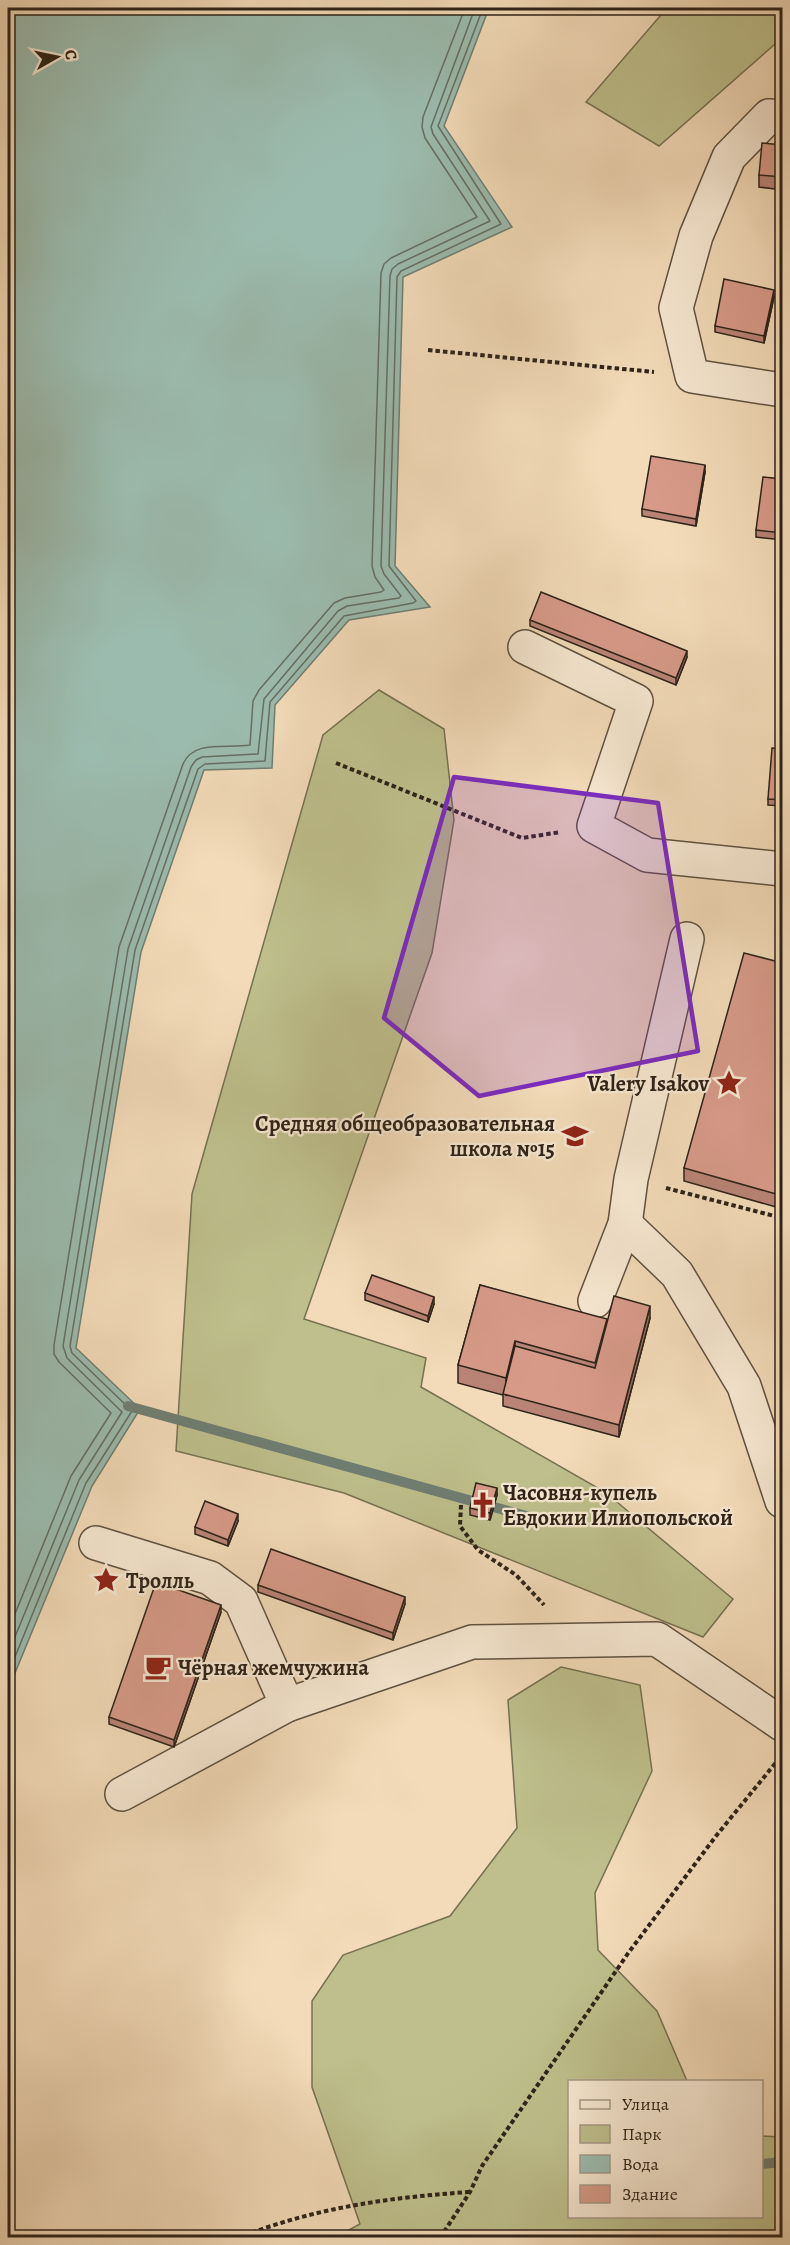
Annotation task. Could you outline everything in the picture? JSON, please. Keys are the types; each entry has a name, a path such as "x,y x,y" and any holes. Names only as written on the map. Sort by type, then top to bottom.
{"street":[{"path":"776,117 729,157 696,236 676,308 692,376 783,390"},
{"path":"525,647 636,701 594,826 647,855 783,869"},
{"path":"595,1301 625,1224 631,1179 687,939"},
{"path":"625,1224 677,1274 744,1386 783,1501"},
{"path":"96,1543 210,1578 241,1601 288,1705"},
{"path":"122,1794 288,1705 472,1642 657,1639 783,1724"}],"path":[{"path":"428,350 692,376"},
{"path":"336,763 522,838 594,826"},
{"path":"631,1179 783,1218"},
{"path":"461,1505 460,1526 478,1550 516,1575 577,1640"},
{"path":"440,2238 470,2192 482,2166 629,1952 716,1836 783,1755"},
{"path":"238,2238 272,2224 332,2209 412,2196 470,2192"}],"highlighted area":[{"path":"454,777 658,803 698,1051 479,1096 384,1018"}],"green space":[{"path":"667,8 782,8 782,38 659,146 586,102"},
{"path":"379,690 444,729 454,820 432,953 304,1319 426,1358 421,1387 605,1492 733,1599 703,1637 344,1493 176,1451 192,1194 323,735"},
{"path":"561,1667 640,1685 652,1771 595,1893 598,1950 657,2011 687,2080 568,2080 568,2218 763,2218 763,2136 782,2137 782,2237 336,2237 360,2224 312,2087 312,2001 343,1955 450,1916 517,1828 508,1700"}],"water":[{"path":"8,8 489,8 444,126 512,227 403,277 395,566 430,607 349,620 275,705 272,768 204,770 141,952 76,1348 140,1409 92,1486 8,1690"}],"building":[{"path":"762,143 783,145 783,177 759,175"},
{"path":"724,279 774,290 764,336 715,326"},
{"path":"651,456 705,465 696,519 642,509"},
{"path":"763,477 783,479 783,533 756,530"},
{"path":"541,592 687,651 676,678 530,620"},
{"path":"772,748 783,749 783,800 768,799"},
{"path":"744,953 783,963 783,1196 684,1168"},
{"path":"372,1275 434,1297 428,1316 365,1293"},
{"path":"480,1285 607,1319 595,1363 515,1341 506,1378 458,1365"},
{"path":"614,1296 650,1306 619,1425 503,1394 515,1346 595,1368"},
{"name":"Часовня-купель Евдокии Илиопольской","path":"476,1483 497,1488 490,1513 470,1508"},
{"path":"205,1501 238,1514 228,1540 195,1527"},
{"path":"271,1549 405,1597 393,1633 258,1585"},
{"path":"156,1582 221,1605 174,1740 109,1717"}],"waterway":[{"path":"128,1406 530,1517"},
{"path":"763,2164 782,2162"}],"place":[{"name":"Valery Isakov","path":"729,1083"},
{"name":"Средняя общеобразовательная школа №15","path":"575,1136"},
{"name":"Часовня-купель Евдокии Илиопольской","path":"483,1505"},
{"name":"Тролль","path":"106,1580"},
{"name":"Чёрная жемчужина","path":"158,1667"}]}
